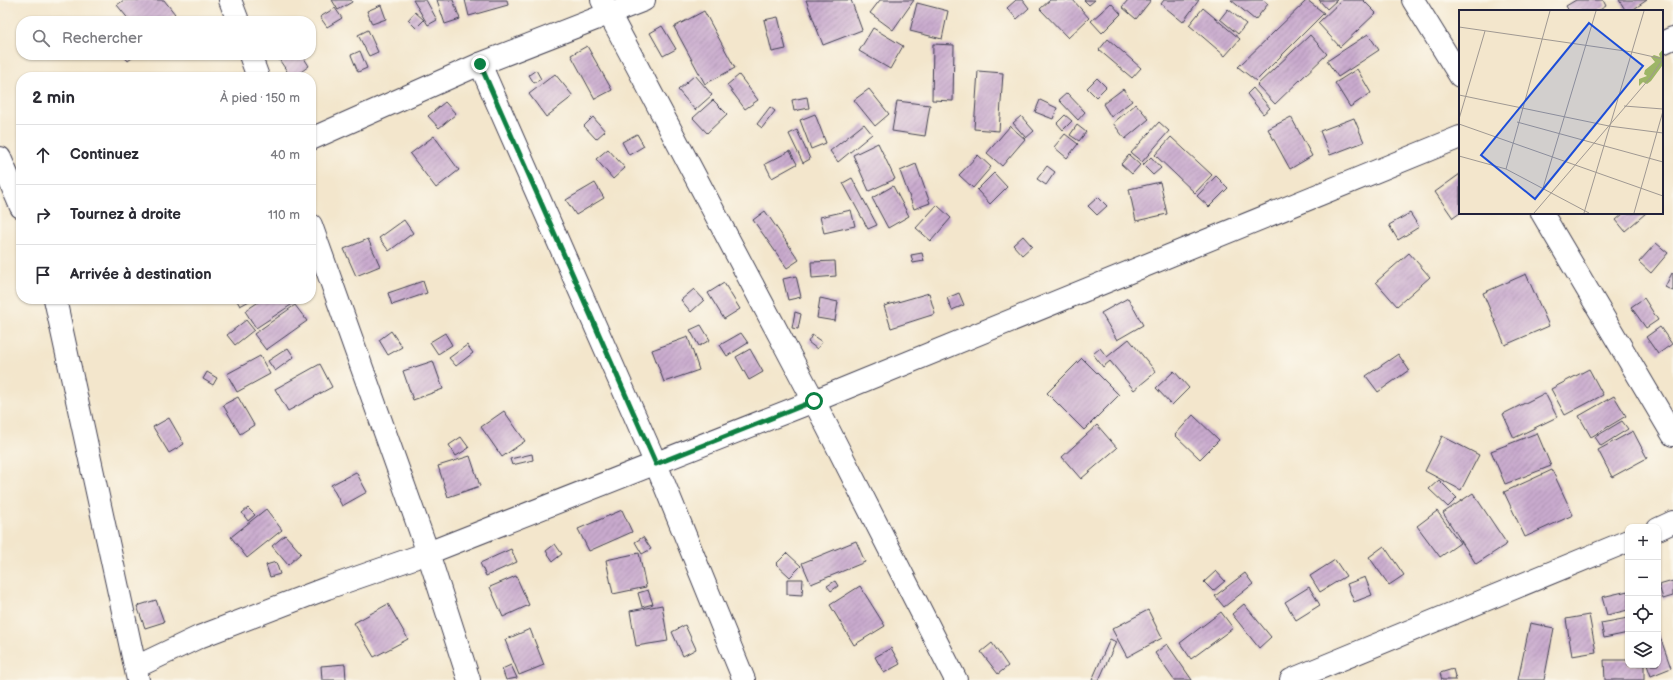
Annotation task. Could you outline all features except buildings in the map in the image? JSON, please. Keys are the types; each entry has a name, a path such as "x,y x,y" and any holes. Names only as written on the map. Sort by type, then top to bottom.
{"street":[{"path":"230,0 236,16"},
{"path":"316,137 606,7 644,0"},
{"path":"1413,0 1459,74"},
{"path":"606,7 814,401 956,680"},
{"path":"1663,43 1673,38"},
{"path":"252,60 256,72"},
{"path":"480,64 656,464 744,680"},
{"path":"56,304 137,673 199,637 327,588 428,554 656,464 1459,137"},
{"path":"0,158 16,195"},
{"path":"1543,214 1673,435"},
{"path":"316,238 428,554 469,680"},
{"path":"1661,528 1673,522"},
{"path":"1291,680 1625,542"}],"route":[{"path":"480,64 656,464 814,401"}]}
